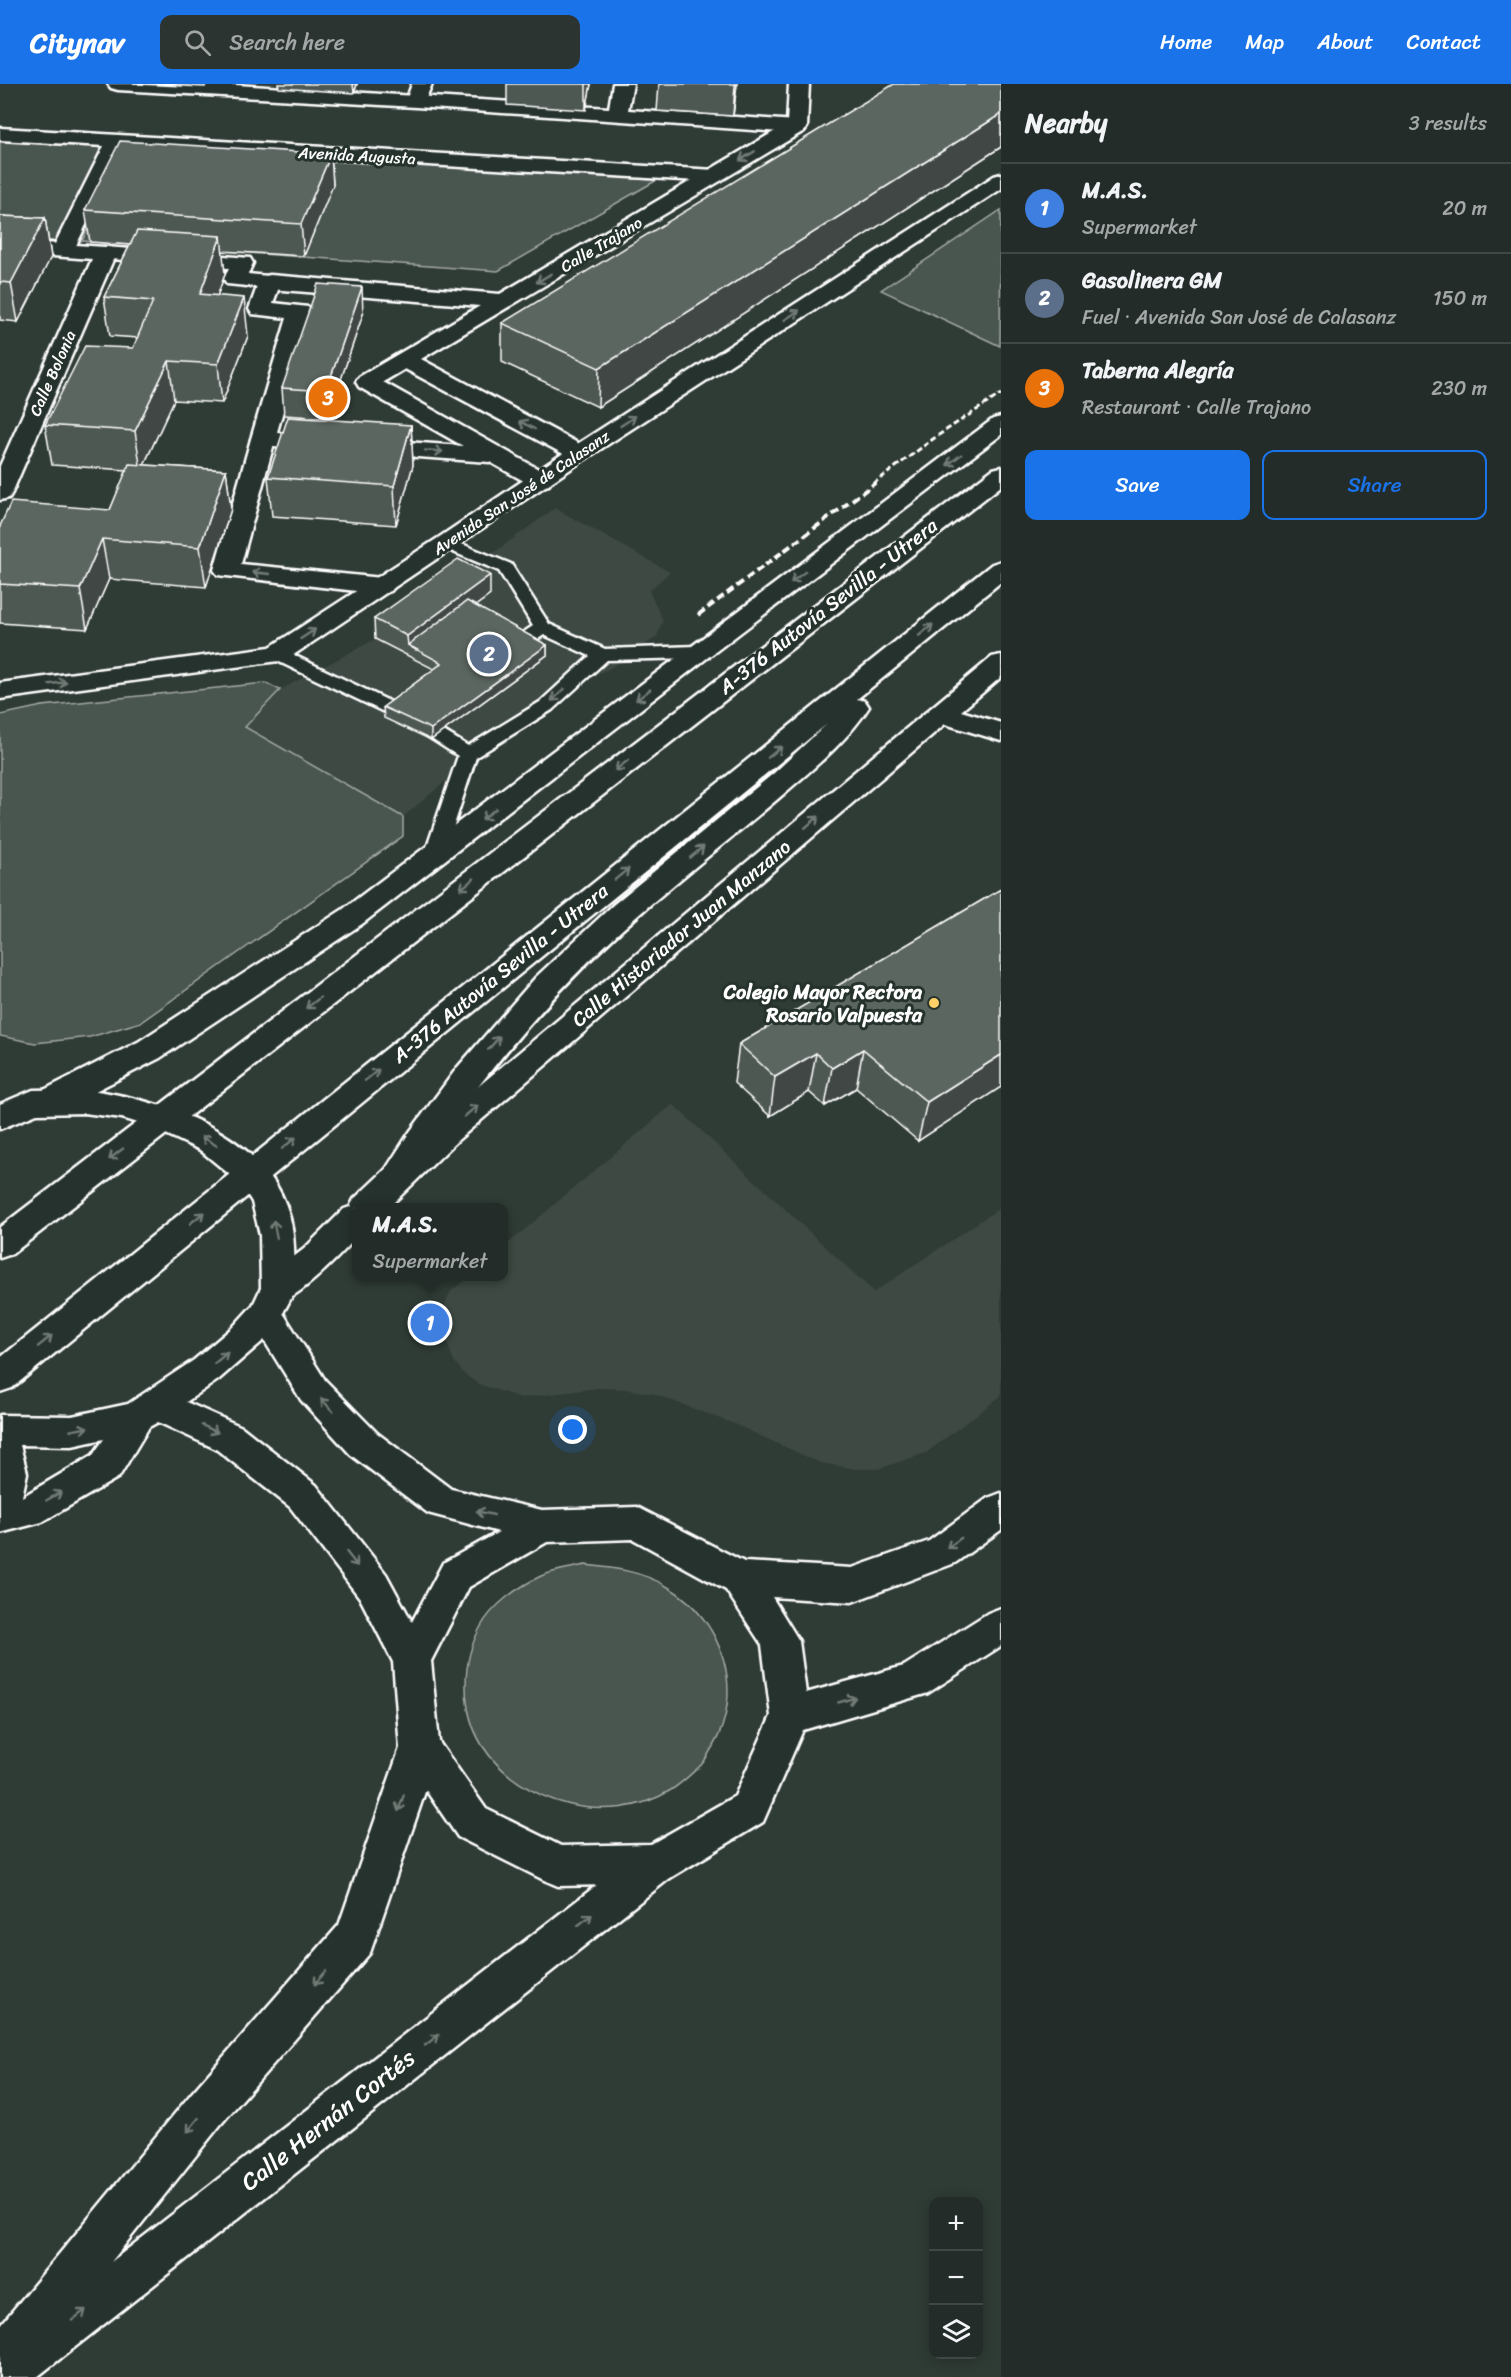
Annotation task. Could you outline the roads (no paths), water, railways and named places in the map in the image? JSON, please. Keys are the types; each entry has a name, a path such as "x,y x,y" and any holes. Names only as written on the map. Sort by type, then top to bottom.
{"street":[{"path":"118,84 419,93 617,115 797,127 799,84"},
{"path":"617,115 624,84"},
{"name":"Calle Trajano","path":"496,456 367,382 797,127"},
{"name":"Avenida Augusta","path":"0,134 715,176"},
{"path":"63,250 116,141"},
{"name":"Avenida San José de Calasanz","path":"0,691 277,654 579,453 1001,180"},
{"path":"0,246 242,263 235,279 505,301"},
{"name":"Calle Bolonia","path":"0,493 105,253"},
{"path":"270,282 260,309 300,312 227,570 382,585"},
{"path":"405,360 579,453"},
{"path":"0,1117 42,1101 159,1044 352,918 698,652 1001,424"},
{"path":"263,439 496,456 540,480"},
{"name":"A-376 Autovía Sevilla - Utrera","path":"0,1245 1001,474"},
{"name":"A-376 Autovía Sevilla - Utrera","path":"0,1378 1001,568"},
{"path":"398,1175 430,1125 474,1066 542,989 604,929 799,766 852,711 894,656"},
{"name":"Calle Historiador Juan Manzano","path":"371,1203 398,1175 457,1122 1001,663"},
{"path":"941,714 1001,732"},
{"path":"0,1093 42,1101 84,1101 122,1106 162,1118 211,1141 251,1174 268,1199 277,1234 272,1301 313,1390 364,1444 441,1502 542,1526 637,1523 739,1578 852,1585 942,1552 1001,1509"},
{"path":"0,1436 9,1473 0,1515 28,1511 106,1466 147,1411 206,1370 245,1337 272,1301 352,1223"},
{"path":"0,1430 72,1431 147,1411 229,1438 303,1496 373,1586 412,1660 420,1748 355,1938 206,2109 0,2362"},
{"path":"412,1660 456,1575 542,1526"},
{"path":"420,1748 472,1822 558,1866 656,1864 749,1809 790,1716 780,1641 739,1578"},
{"path":"790,1716 914,1681 1001,1625"},
{"name":"Calle Hernán Cortés","path":"0,2377 656,1864"}],"lane":[{"path":"447,543 506,568 543,628 602,655 698,652"},
{"path":"495,660 543,628"},
{"path":"277,654 408,717 468,754"},
{"path":"434,856 468,754 546,706 602,655"},
{"path":"408,717 427,704"}],"railway":[{"path":"873,484 937,436 1001,394"},
{"path":"698,615 875,483"}],"place":[{"name":"Taberna Alegría","path":"328,398"},
{"name":"Gasolinera GM","path":"489,654"},
{"name":"Colegio Mayor Rectora Rosario Valpuesta","path":"934,1003"},
{"name":"M.A.S.","path":"430,1323"}]}
